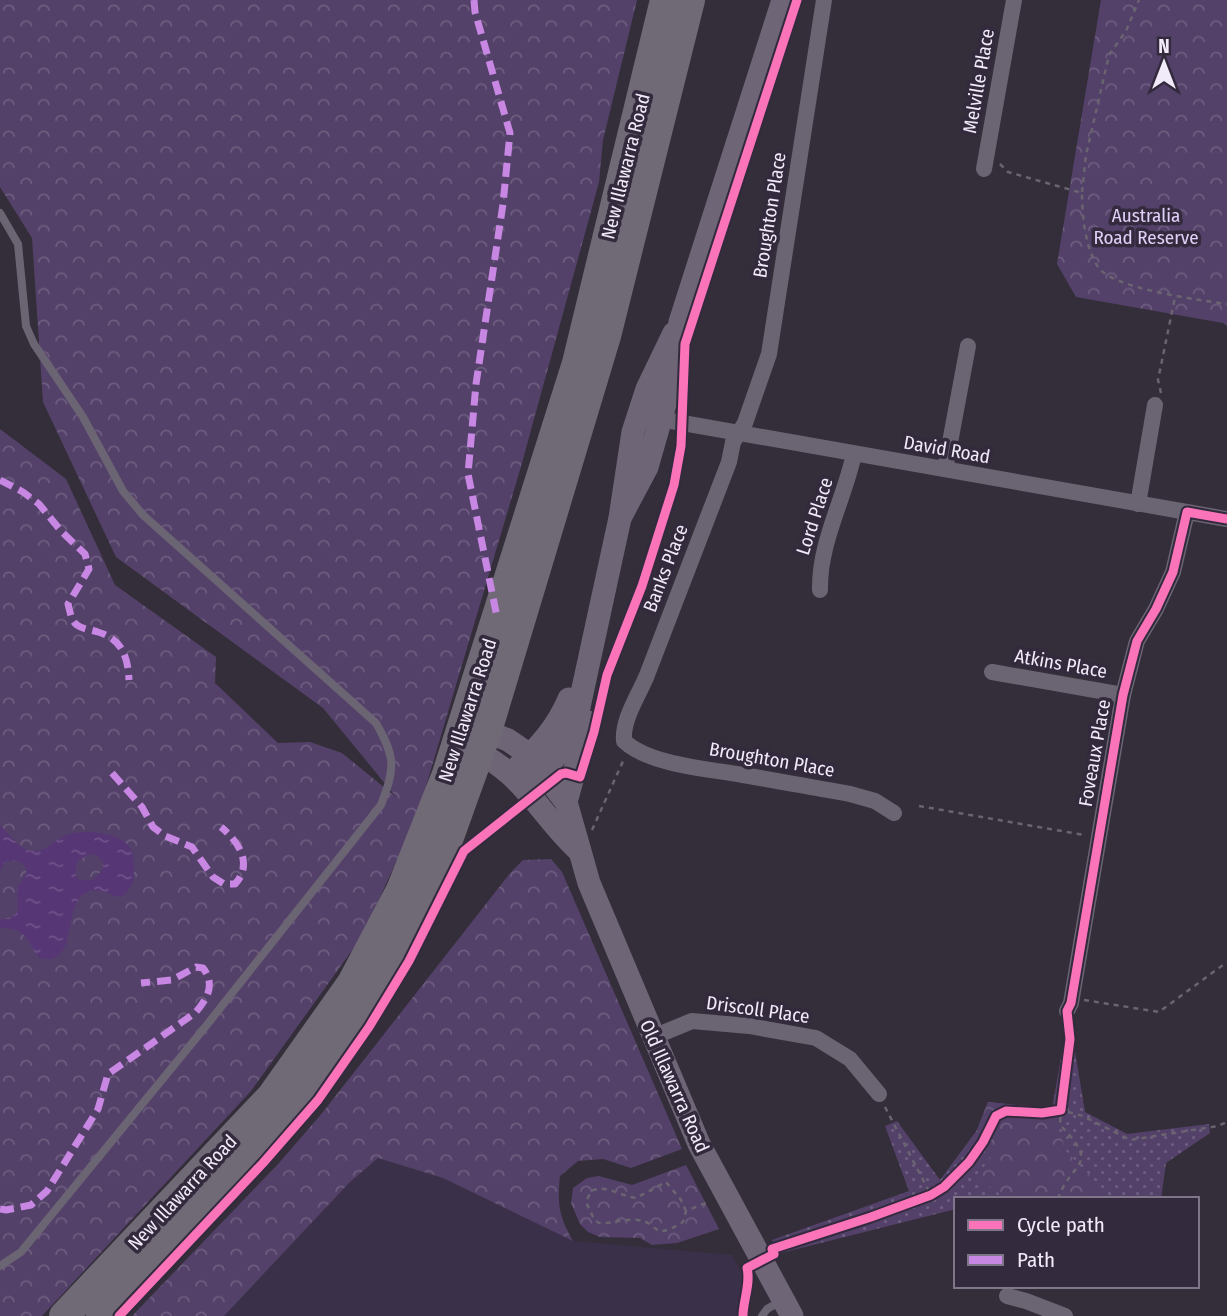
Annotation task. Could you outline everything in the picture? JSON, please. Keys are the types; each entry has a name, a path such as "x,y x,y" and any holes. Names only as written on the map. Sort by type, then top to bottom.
{"highway":[{"name":"New Illawarra Road","path":"101,1316 292,1115 336,1057 383,984 425,904 577,363 665,0"},
{"name":"New Illawarra Road","path":"64,1316 272,1096 352,983 401,890 472,737 606,336 690,0"}],"street":[{"name":"Old Illawarra Road","path":"620,519 647,467 675,361 680,322 783,0"},
{"name":"Broughton Place","path":"739,432 745,423 769,354 824,0"},
{"name":"Melville Place","path":"985,164 1013,0"},
{"name":"Old Illawarra Road","path":"518,781 537,763 560,752 577,716 589,671 620,519 633,432 661,355 680,322"},
{"path":"945,469 968,346"},
{"path":"626,469 638,454 646,429 660,419 655,402 662,372 661,355"},
{"path":"1138,503 1155,405"},
{"name":"David Road","path":"660,419 1227,519"},
{"name":"Banks Place","path":"630,747 624,741 623,734 628,719 739,432"},
{"name":"Lord Place","path":"820,590 822,554 848,483 854,454"},
{"name":"Foveaux Place","path":"1069,1007 1123,695 1137,641 1174,572 1187,512"},
{"name":"Old Illawarra Road","path":"566,802 591,709 589,671"},
{"name":"Atkins Place","path":"992,672 1123,695"},
{"name":"Old Illawarra Road","path":"472,737 508,740 537,763 566,802 582,844 589,883 699,1144 787,1308"},
{"name":"Old Illawarra Road","path":"472,737 518,781 555,828 582,844"},
{"name":"Broughton Place","path":"630,747 680,764 850,794 875,801 894,813"},
{"name":"Driscoll Place","path":"653,1037 692,1021 749,1026 816,1038 850,1059 879,1094"},
{"path":"1007,1296 1065,1316"}],"lane":[{"path":"0,213 18,244 26,326 34,344 83,417 123,491 143,516 376,723 389,747 392,775 381,804 206,1026 21,1252 0,1266"},
{"path":"762,1316 766,1309 787,1308"}],"path":[{"path":"1139,0 1126,31 1109,55 1086,155 1082,208 1087,239 1099,268 1115,279 1175,296 1227,304"},
{"path":"985,164 999,164 1008,172 1082,193"},
{"path":"1155,405 1162,390 1158,384 1158,376 1175,296"},
{"path":"582,844 630,747"},
{"path":"919,806 1084,835"},
{"path":"1069,1007 1083,1000 1159,1012 1227,962"},
{"path":"879,1094 934,1193 919,1199"},
{"path":"1059,1197 1061,1188 1077,1170 1082,1157 1079,1144 1060,1125 1056,1111 1062,1098"},
{"path":"1056,1111 1083,1116 1130,1140 1218,1126 1227,1122"},
{"path":"666,1182 681,1200 685,1212 683,1222 669,1231 661,1231 639,1220 599,1223 594,1219 586,1202 591,1191 597,1188 636,1198 666,1182"},
{"path":"685,1212 711,1200"}],"shaded area":[{"path":"378,1158 443,1178 573,1241 732,1255 745,1278 740,1316 224,1316 349,1183"}],"green space":[{"path":"0,0 637,0 603,140 599,182 522,463 418,813 363,935 251,1091 42,1316 0,1316 0,429 66,479 115,585 216,657 215,683 278,743 310,742 342,753 396,797 323,708 116,557 43,402 32,238 0,187"},
{"name":"Australia Road Reserve","path":"1101,0 1227,0 1227,326 1223,323 1076,297 1057,264"},
{"path":"551,859 562,872 682,1149 631,1168 603,1159 578,1161 560,1176 560,1210 573,1241 443,1178 378,1158 349,1183 224,1316 132,1316 279,1163 323,1112 511,872 523,860"},
{"path":"1073,1039 1085,1112 1127,1134 1209,1124 1210,1133 1166,1163 1161,1197 954,1197 954,1210 781,1253 772,1240 909,1191 885,1126 897,1121 940,1180 977,1130 988,1102 1052,1109 1064,1040"},
{"path":"988,1102 1052,1109 1066,1151 1108,1197 1004,1197 976,1177 991,1157 977,1130"},
{"path":"686,1165 719,1229 677,1243 652,1245 640,1238 600,1237 588,1232 580,1224 571,1203 573,1188 587,1178 599,1176 632,1185"}],"water":[{"path":"0,826 24,848 34,851 44,849 73,833 90,832 116,837 128,845 134,861 132,883 123,895 119,897 93,890 82,895 72,917 66,943 61,953 53,958 39,958 21,933 0,928 0,919 10,919 18,911 17,887 24,878 26,869 22,863 12,860 4,863 0,872","holes":["95,854 103,861 103,869 93,880 79,880 75,874 77,862 87,855"]}],"marked path":[{"path":"474,0 475,12 510,133 503,204 476,384 468,474 497,617"},
{"path":"0,480 39,504 85,554 89,569 68,604 71,616 79,626 106,635 118,644 125,657 129,680"},
{"path":"112,773 142,807 153,827 165,836 192,847 213,877 224,884 235,884 243,869 242,853 221,827"},
{"path":"0,1209 31,1205 47,1191 98,1109 108,1074 195,1013 206,997 209,986 203,968 196,967 172,980 141,983"}],"cycle path":[{"path":"119,1316 263,1163 318,1100 369,1027 409,961 464,851 561,774 580,777 607,675 642,586 674,485 681,446 685,344 797,0"},
{"path":"743,1316 747,1268 774,1254 772,1249 931,1195 944,1187 969,1162 996,1116 1006,1111 1042,1113 1061,1110 1070,1039 1067,1011 1071,1003 1123,695 1137,641 1173,572 1187,512 1227,519"}]}
